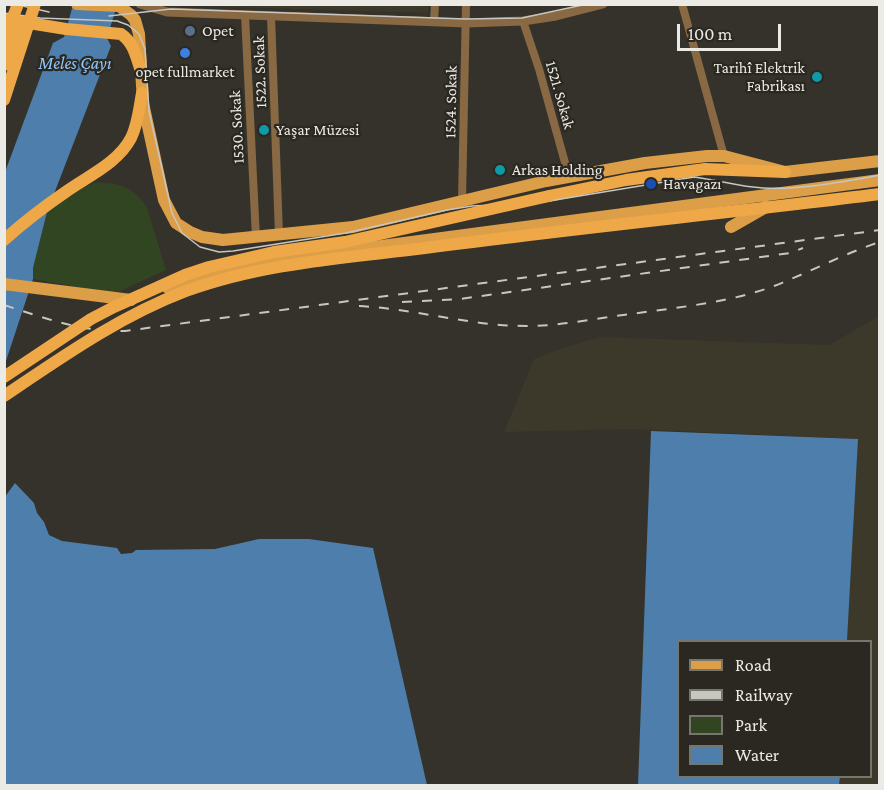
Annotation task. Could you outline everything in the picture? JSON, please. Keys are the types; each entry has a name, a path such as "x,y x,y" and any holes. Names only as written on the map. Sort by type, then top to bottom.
{"highway":[{"path":"4,40 18,4"},
{"path":"4,65 33,4"},
{"path":"4,100 33,4"},
{"path":"4,19 66,29 121,34 129,42 141,71"},
{"path":"4,240 121,152 130,140 138,117 142,93"},
{"path":"4,376 91,319 185,275 210,267 274,252 345,242 601,184 705,169 785,172"},
{"path":"4,396 75,349 139,312 186,291 235,277 299,264 441,245 879,194"}],"main road":[{"path":"78,4 125,5 138,27 142,93 160,186 169,212 176,223 202,237 223,240 256,238 353,227 462,200 645,162 724,156 785,172 879,161"},
{"path":"4,284 134,300 204,276 291,258 879,180"},
{"path":"730,227 793,192"}],"street":[{"path":"140,4 167,12 466,23 523,21 556,16 603,4"},
{"path":"434,22 435,4"},
{"name":"1524. Sokak","path":"462,200 466,4"},
{"path":"682,4 724,156"},
{"name":"1530. Sokak","path":"245,15 256,238"},
{"name":"1522. Sokak","path":"271,16 279,235"},
{"name":"1521. Sokak","path":"523,21 569,177"}],"shaded area":[{"path":"163,4 428,4 428,13 163,5"},
{"path":"879,316 879,785 839,785 840,778 872,778 872,640 847,640 858,439 633,429 504,432 534,359 599,337 829,345"}],"green space":[{"path":"94,183 110,183 125,187 142,201 147,208 166,270 114,294 33,279 33,268 47,212 84,187"}],"water":[{"name":"Meles Çayı","path":"73,5 117,5 107,38 111,46 47,212 33,268 33,279 5,364 5,172 53,43 64,37"},
{"path":"651,431 858,439 847,640 677,640 677,778 840,778 839,785 638,785"},
{"path":"15,483 34,503 49,535 62,541 117,548 121,554 132,553 136,550 215,549 259,539 309,539 373,548 427,785 5,785 4,498"}],"tram line":[{"path":"14,4 49,12"},
{"path":"109,16 171,9 466,19 522,18 587,4"},
{"path":"4,13 40,18 117,21 128,25 139,34 145,49 149,111 172,213 182,233 200,247 219,252 346,233 472,206 537,203 694,177 763,188 792,188 880,175"}],"railway":[{"path":"4,305 78,327 125,331 880,230"},
{"path":"359,306 506,325 540,326 566,323 685,307 739,297 774,286 880,242"},
{"path":"402,302 460,299 790,253 803,248"}],"place":[{"name":"Opet","path":"190,31"},
{"name":"opet fullmarket","path":"185,53"},
{"name":"Tarihî Elektrik Fabrikası","path":"817,77"},
{"name":"Yaşar Müzesi","path":"264,130"},
{"name":"Arkas Holding","path":"500,170"},
{"name":"Havagazı","path":"651,184"}]}
